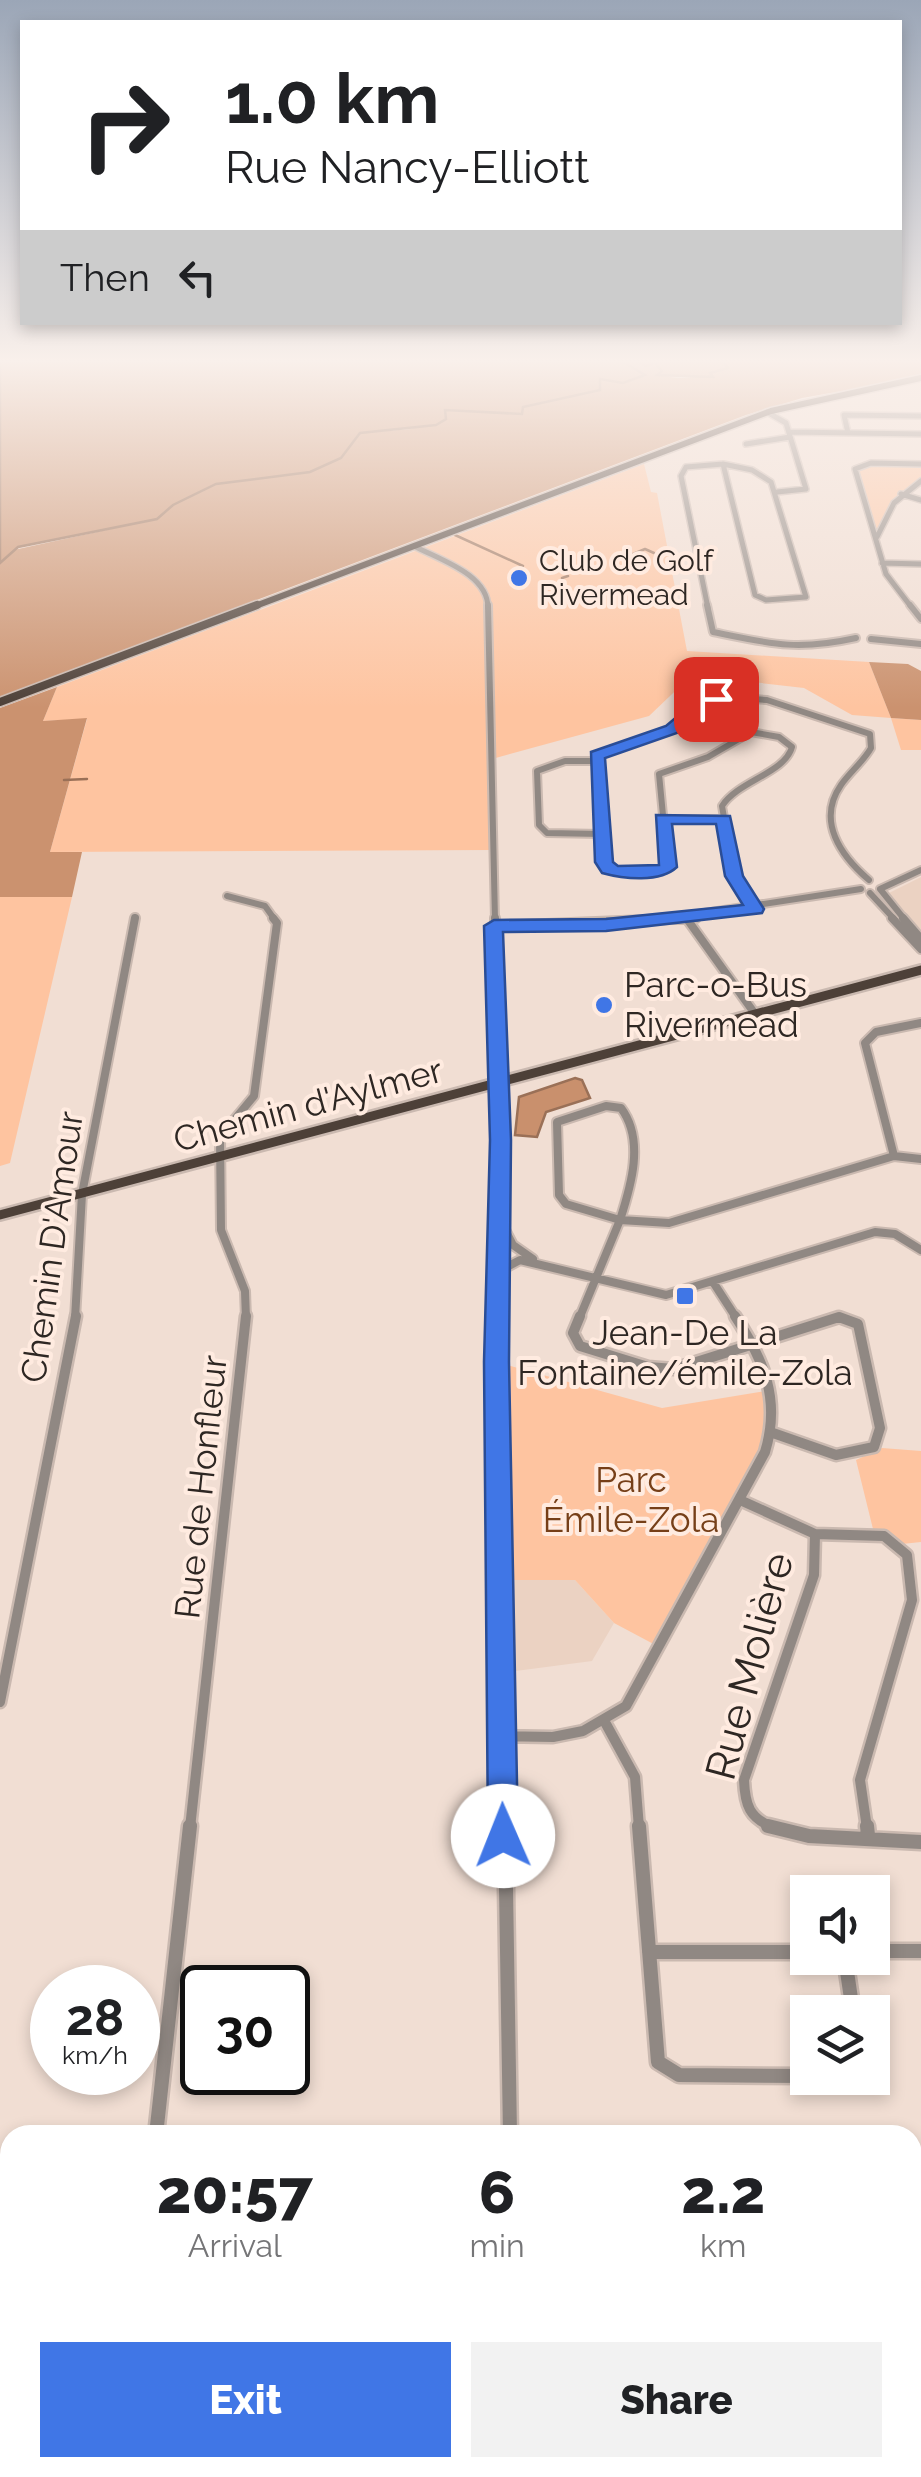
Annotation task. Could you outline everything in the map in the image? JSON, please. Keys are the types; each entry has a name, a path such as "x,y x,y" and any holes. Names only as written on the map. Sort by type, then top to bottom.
{"main road":[{"path":"0,702 594,478"},
{"name":"Chemin d'Aylmer","path":"0,1215 921,970"}],"street":[{"path":"681,478 713,632 786,647 811,648 856,638"},
{"path":"726,478 755,595 758,599 806,597 776,492 763,478"},
{"path":"776,492 804,492 800,478"},
{"path":"858,478 892,586 921,619"},
{"path":"877,540 901,494 921,481"},
{"path":"901,494 921,500"},
{"path":"414,546 478,581 488,593 500,1204 502,1736 510,2125"},
{"path":"882,563 921,564"},
{"path":"871,640 921,644"},
{"path":"755,909 734,876 722,806 732,791 768,774 792,754 782,738 751,732 708,758 659,774 668,867 656,872 608,870 596,760 604,751 672,730 704,702 716,699 792,704 837,727 873,736 869,755 837,790 830,813 834,841 921,949"},
{"path":"596,760 566,761 538,771 537,797 543,832 602,834"},
{"path":"662,819 724,819"},
{"path":"880,889 921,870"},
{"path":"494,926 687,919 755,909 908,876"},
{"path":"866,885 880,889 921,939"},
{"name":"Rue de Honfleur","path":"157,2125 247,1311 242,1281 221,1230 221,1133 248,1108 254,1096 276,923 265,906 227,896"},
{"name":"Chemin D'Amour","path":"0,1702 76,1316 82,1194 135,918"},
{"path":"687,919 755,1014"},
{"path":"894,1156 865,1043 876,1032 921,1022"},
{"path":"773,1433 831,1454 862,1453 874,1447 880,1428 860,1329 850,1318 839,1317 753,1347 666,1369 580,1346 572,1334 620,1220 634,1183 627,1113 606,1106 559,1120 560,1199 620,1220 647,1226 669,1224 894,1156 921,1159"},
{"path":"500,1204 507,1238 544,1265"},
{"path":"498,1297 508,1264 520,1260 658,1295 875,1232 895,1234 921,1250"},
{"path":"498,1247 544,1265"},
{"path":"502,1736 568,1738 606,1724 640,1688 773,1433 772,1390 753,1347 712,1282"},
{"path":"740,1500 816,1534 884,1536 903,1548 912,1573 912,1600 861,1772 868,1835"},
{"name":"Rue Molière","path":"816,1534 814,1575 742,1795 752,1817 776,1833 868,1835 921,1842"},
{"path":"606,1724 634,1768 656,2052 663,2068 679,2075 790,2076"},
{"path":"890,1951 921,1950"},
{"path":"649,1952 790,1952"}],"shaded area":[{"path":"0,478 266,478 216,484 173,505 157,519 18,547 0,563"},
{"path":"266,478 580,478 0,697 0,563 9,551 157,519 173,505 216,484"},
{"path":"869,662 908,664 921,671 921,720 891,718"},
{"path":"57,687 43,721 87,718 50,852 82,852 72,897 0,897 0,708"},
{"path":"921,877 921,930 887,894"},
{"path":"575,1078 582,1080 590,1098 546,1112 537,1137 515,1135 519,1097"},
{"path":"498,1580 575,1580 614,1623 592,1661 500,1673"}],"green space":[{"name":"Club de Golf Rivermead","path":"608,478 647,478 651,492 657,493 687,651 869,662 891,718 852,715 804,688 692,675 649,716 492,759 493,850 50,852 87,719 43,721 57,687"},
{"path":"859,478 921,478 901,495 877,540"},
{"path":"891,718 921,720 921,750 901,750"},
{"path":"0,897 72,897 10,1163 0,1166"},
{"name":"Parc Émile-Zola","path":"496,1362 662,1408 772,1390 773,1433 661,1648 614,1623 575,1580 498,1580"},
{"path":"882,1448 921,1451 921,1542 902,1544 873,1529 856,1460"}],"waterway":[{"path":"455,535 523,566"},
{"path":"633,554 645,549 654,553"},
{"path":"562,578 568,576"},
{"path":"64,780 87,779"}],"place":[{"name":"Club de Golf Rivermead","path":"519,578"},
{"name":"Parc-o-Bus Rivermead","path":"604,1005"},
{"name":"Jean-De La Fontaine/émile-Zola","path":"685,1296"}],"route":[{"path":"503,1836 496,1362 500,1140 494,926 606,925 755,909 734,876 724,819 662,819 668,867 661,871 618,872 608,870 604,862 597,755 672,730 704,702 716,699"}]}
